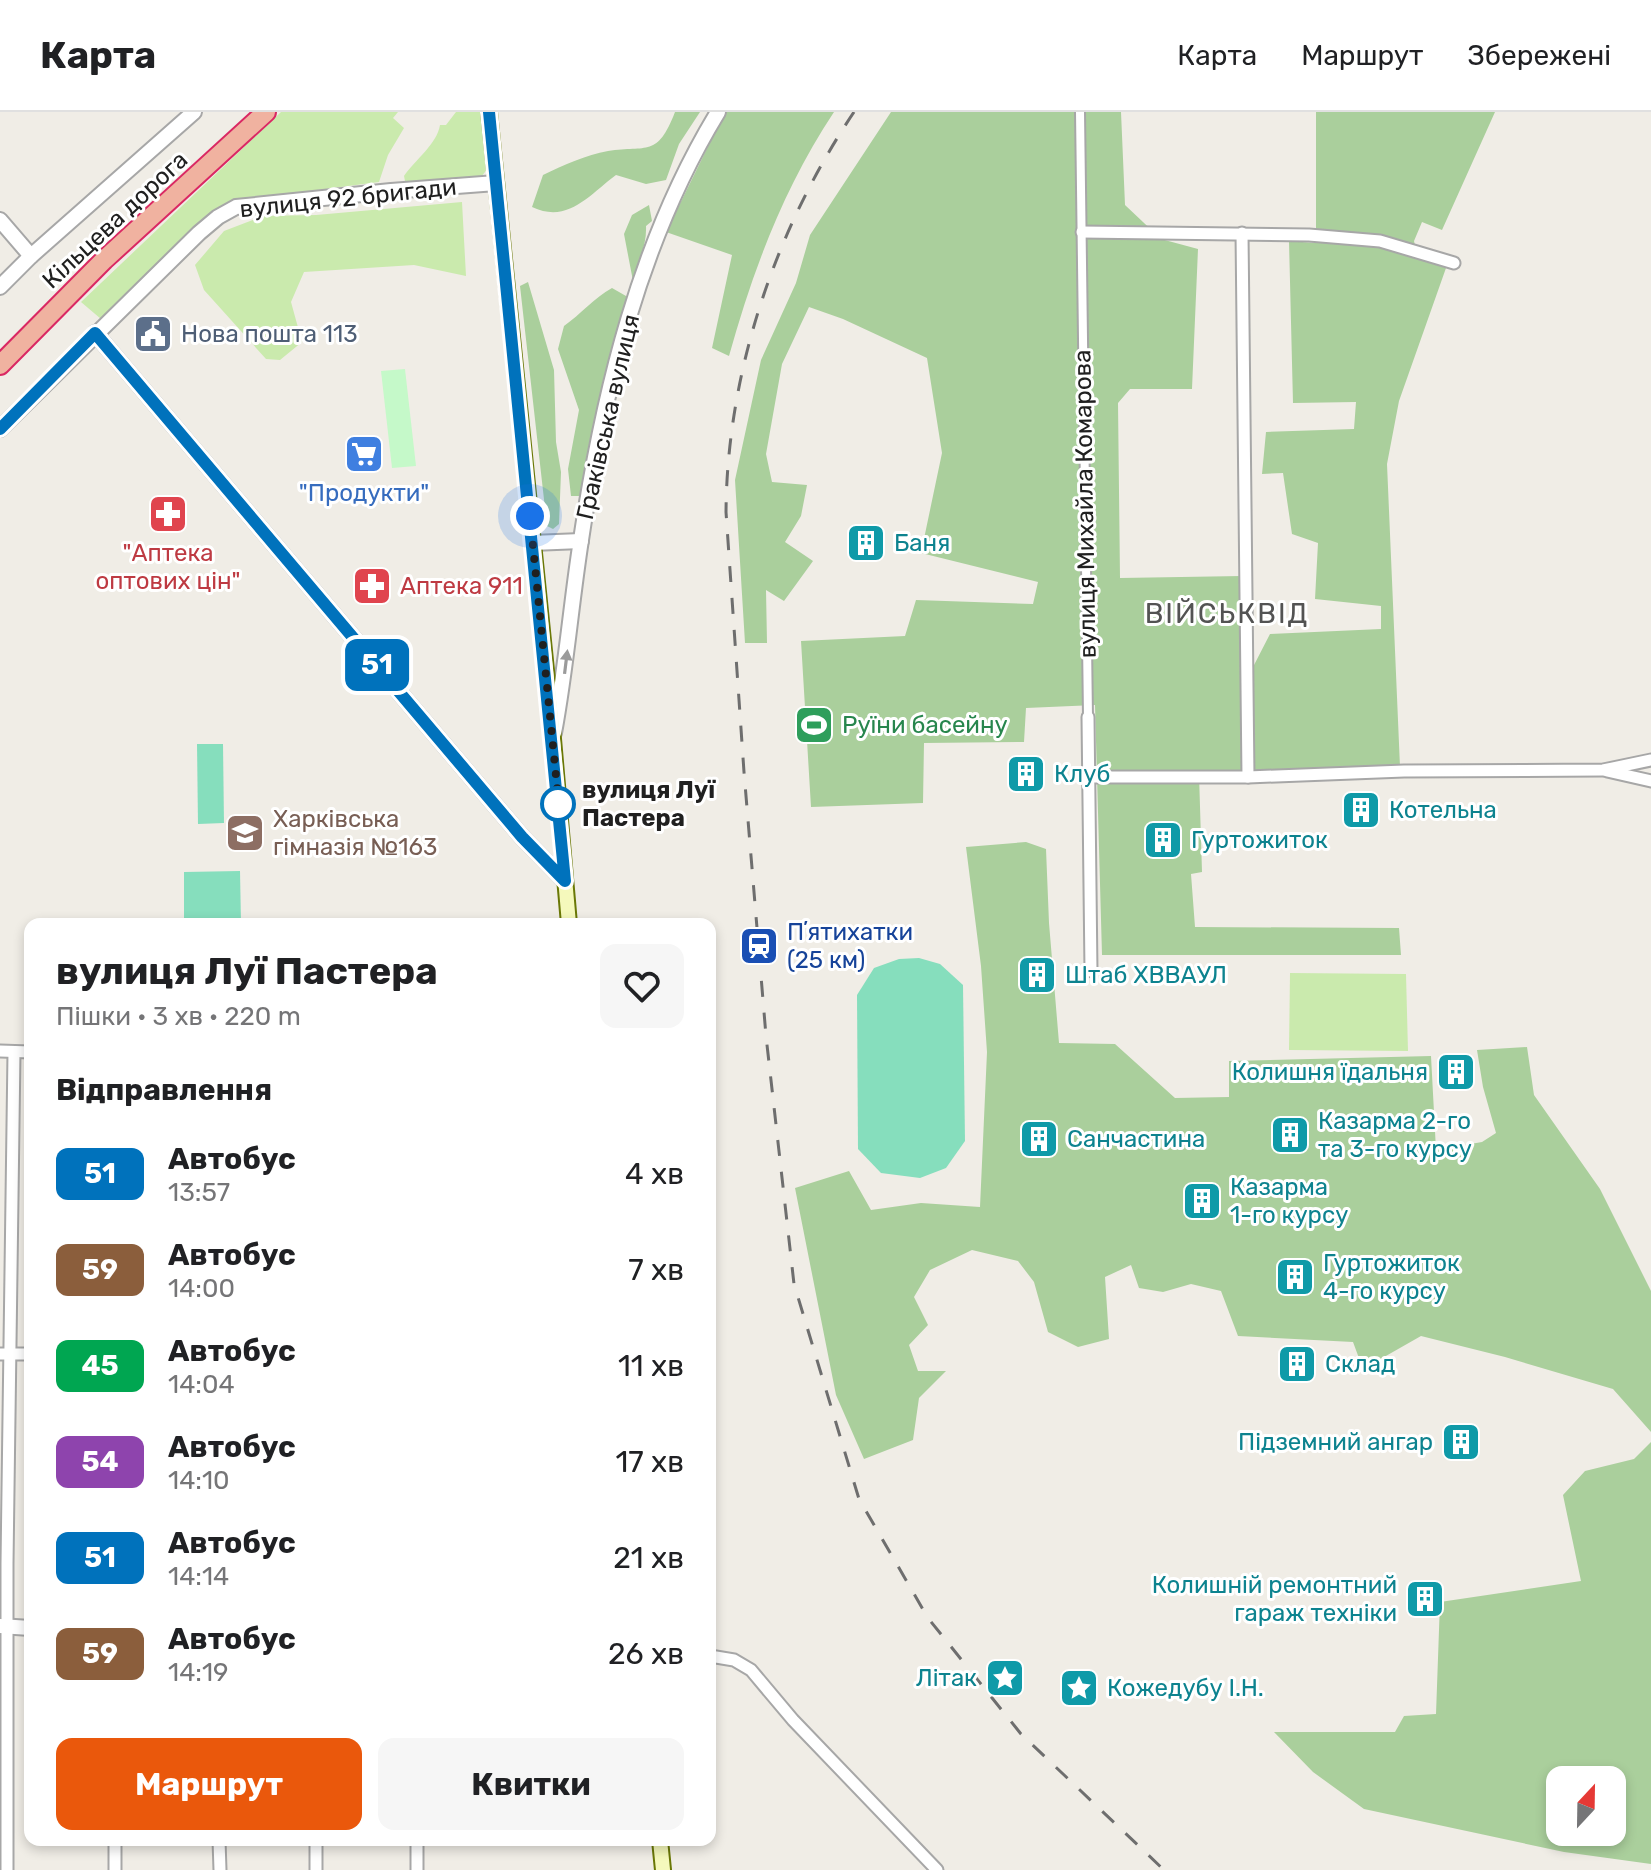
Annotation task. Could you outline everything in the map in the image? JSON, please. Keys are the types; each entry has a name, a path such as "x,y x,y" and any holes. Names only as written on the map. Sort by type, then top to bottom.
{"highway":[{"name":"Кільцева дорога","path":"0,365 104,260 266,112"}],"main road":[{"path":"489,112 568,918"},
{"path":"661,1846 663,1870"}],"street":[{"path":"0,287 194,112"},
{"name":"Граківська вулиця","path":"553,739 581,541 607,408 634,299 658,233 694,152 718,112"},
{"name":"вулиця Михайла Комарова","path":"1080,112 1091,971"},
{"name":"вулиця 92 бригади","path":"0,429 199,233 236,207 496,183"},
{"path":"0,220 31,256"},
{"path":"1082,232 1309,235 1380,241 1454,263"},
{"path":"1242,233 1248,777"},
{"path":"95,333 522,837 565,881"},
{"path":"532,543 581,541"},
{"path":"1088,777 1603,770 1651,760"},
{"path":"1603,770 1651,781"},
{"path":"0,1051 24,1052"},
{"path":"7,1870 4,1626 6,1354 14,1052"},
{"path":"4,1626 24,1628"},
{"path":"716,1657 734,1660 751,1670 793,1720 937,1870"},
{"path":"115,1846 115,1870"},
{"path":"219,1846 220,1870"},
{"path":"316,1846 316,1870"},
{"path":"417,1846 417,1870"}],"green space":[{"path":"281,112 398,112 393,118 404,128 388,155 379,182 233,201 101,319 81,302"},
{"path":"456,112 482,112 489,167 481,177 410,184 405,181 404,176 430,145 440,125 446,125"},
{"path":"675,112 700,112 679,144 666,180 646,184 616,175 567,210 545,211 532,207 543,175 600,153 650,146 663,137"},
{"path":"725,112 834,112 785,199 748,292 729,356 712,348 732,255 666,232"},
{"path":"891,112 1121,112 1125,205 1161,239 1198,249 1192,389 1130,389 1118,403 1120,578 1242,576 1246,773 1199,774 1202,872 1191,874 1195,927 1399,928 1401,955 1102,955 1095,705 1026,708 1024,742 924,743 923,803 811,807 801,641 905,636 916,600 1033,604 1038,582 921,553 942,453 927,358 843,319 809,307 782,364 766,454 772,482 807,485 801,516 785,542 813,561 784,601 766,590 767,643 745,643 735,480 761,360 796,283 810,235"},
{"path":"1316,112 1495,112 1442,230 1422,222 1414,241 1418,258 1446,268 1399,401 1387,464 1400,767 1254,773 1253,667 1270,634 1381,629 1381,606 1315,599 1318,543 1292,534 1283,473 1262,474 1266,432 1354,429 1356,402 1293,403 1289,241 1316,243"},
{"path":"462,202 466,276 414,265 304,272 291,302 302,342 280,360 266,359 204,290 195,265 224,231 263,216 316,215"},
{"path":"649,205 652,221 646,226 644,247 633,281 624,234 632,215"},
{"path":"528,282 554,370 556,442 561,472 559,524 553,529 547,526 520,286"},
{"path":"612,288 626,296 628,302 583,496 571,496 568,469 579,410 558,349 564,326"},
{"path":"405,369 416,466 392,468 381,371"},
{"path":"197,744 223,744 224,823 198,824"},
{"path":"1026,842 1046,849 1059,1043 1115,1044 1175,1098 1229,1097 1229,1061 1431,1056 1436,1150 1482,1142 1496,1133 1483,1087 1477,1050 1527,1047 1534,1095 1600,1189 1651,1291 1651,1432 1613,1389 1421,1336 1363,1369 1353,1342 1238,1336 1221,1291 1191,1284 1163,1292 1139,1288 1131,1265 1105,1277 1109,1339 1078,1347 1048,1332 1034,1282 1018,1261 972,1250 930,1270 914,1297 928,1325 909,1345 918,1371 946,1371 919,1398 913,1440 864,1459 836,1395 795,1188 849,1171 871,1210 921,1203 980,1207 987,1052 981,966 966,847"},
{"path":"240,871 241,918 184,918 184,872"},
{"path":"919,958 940,964 963,985 965,1141 946,1168 920,1178 881,1173 858,1149 857,995 874,968 899,959"},
{"path":"1290,973 1406,974 1408,1051 1289,1050"},
{"path":"1651,1442 1651,1864 1564,1852 1364,1809 1313,1772 1274,1732 1395,1732 1404,1716 1436,1714 1440,1602 1581,1581 1563,1495 1585,1471 1634,1459"}],"water":[{"name":"Руїни басейну","path":"825,708 828,740 803,741 801,709"}],"railway":[{"path":"854,112 801,204 779,252 761,303 735,406 726,512 766,1036 794,1284 859,1499 928,1618 1021,1734 1164,1870"}],"bus line":[{"name":"51","path":"0,429 95,333 522,837 565,881 489,112"}],"place":[{"name":"Нова пошта 113","path":"153,334"},
{"name":"\"Продукти\"","path":"364,454"},
{"name":"\"Аптека оптових цін\"","path":"168,514"},
{"name":"Баня","path":"866,543"},
{"name":"Аптека 911","path":"372,586"},
{"name":"Руїни басейну","path":"814,725"},
{"name":"Клуб","path":"1026,774"},
{"name":"вулиця Луї Пастера","path":"558,804"},
{"name":"Котельна","path":"1361,810"},
{"name":"Харківська гімназія №163","path":"245,833"},
{"name":"Гуртожиток","path":"1163,840"},
{"name":"Пʼятихатки (25 км)","path":"759,946"},
{"name":"Штаб ХВВАУЛ","path":"1037,975"},
{"name":"Колишня їдальня","path":"1456,1072"},
{"name":"Казарма 2-го та 3-го курсу","path":"1290,1135"},
{"name":"Санчастина","path":"1039,1139"},
{"name":"Казарма 1-го курсу","path":"1202,1201"},
{"name":"Гуртожиток 4-го курсу","path":"1295,1277"},
{"name":"Склад","path":"1297,1364"},
{"name":"Підземний ангар","path":"1461,1442"},
{"name":"Колишній ремонтний гараж техніки","path":"1425,1599"},
{"name":"Літак","path":"1005,1678"},
{"name":"Кожедубу І.Н.","path":"1079,1688"}],"district":[{"name":"ВІЙСЬКВІД","path":"1227,613"}],"route":[{"path":"530,516 558,804"}]}
